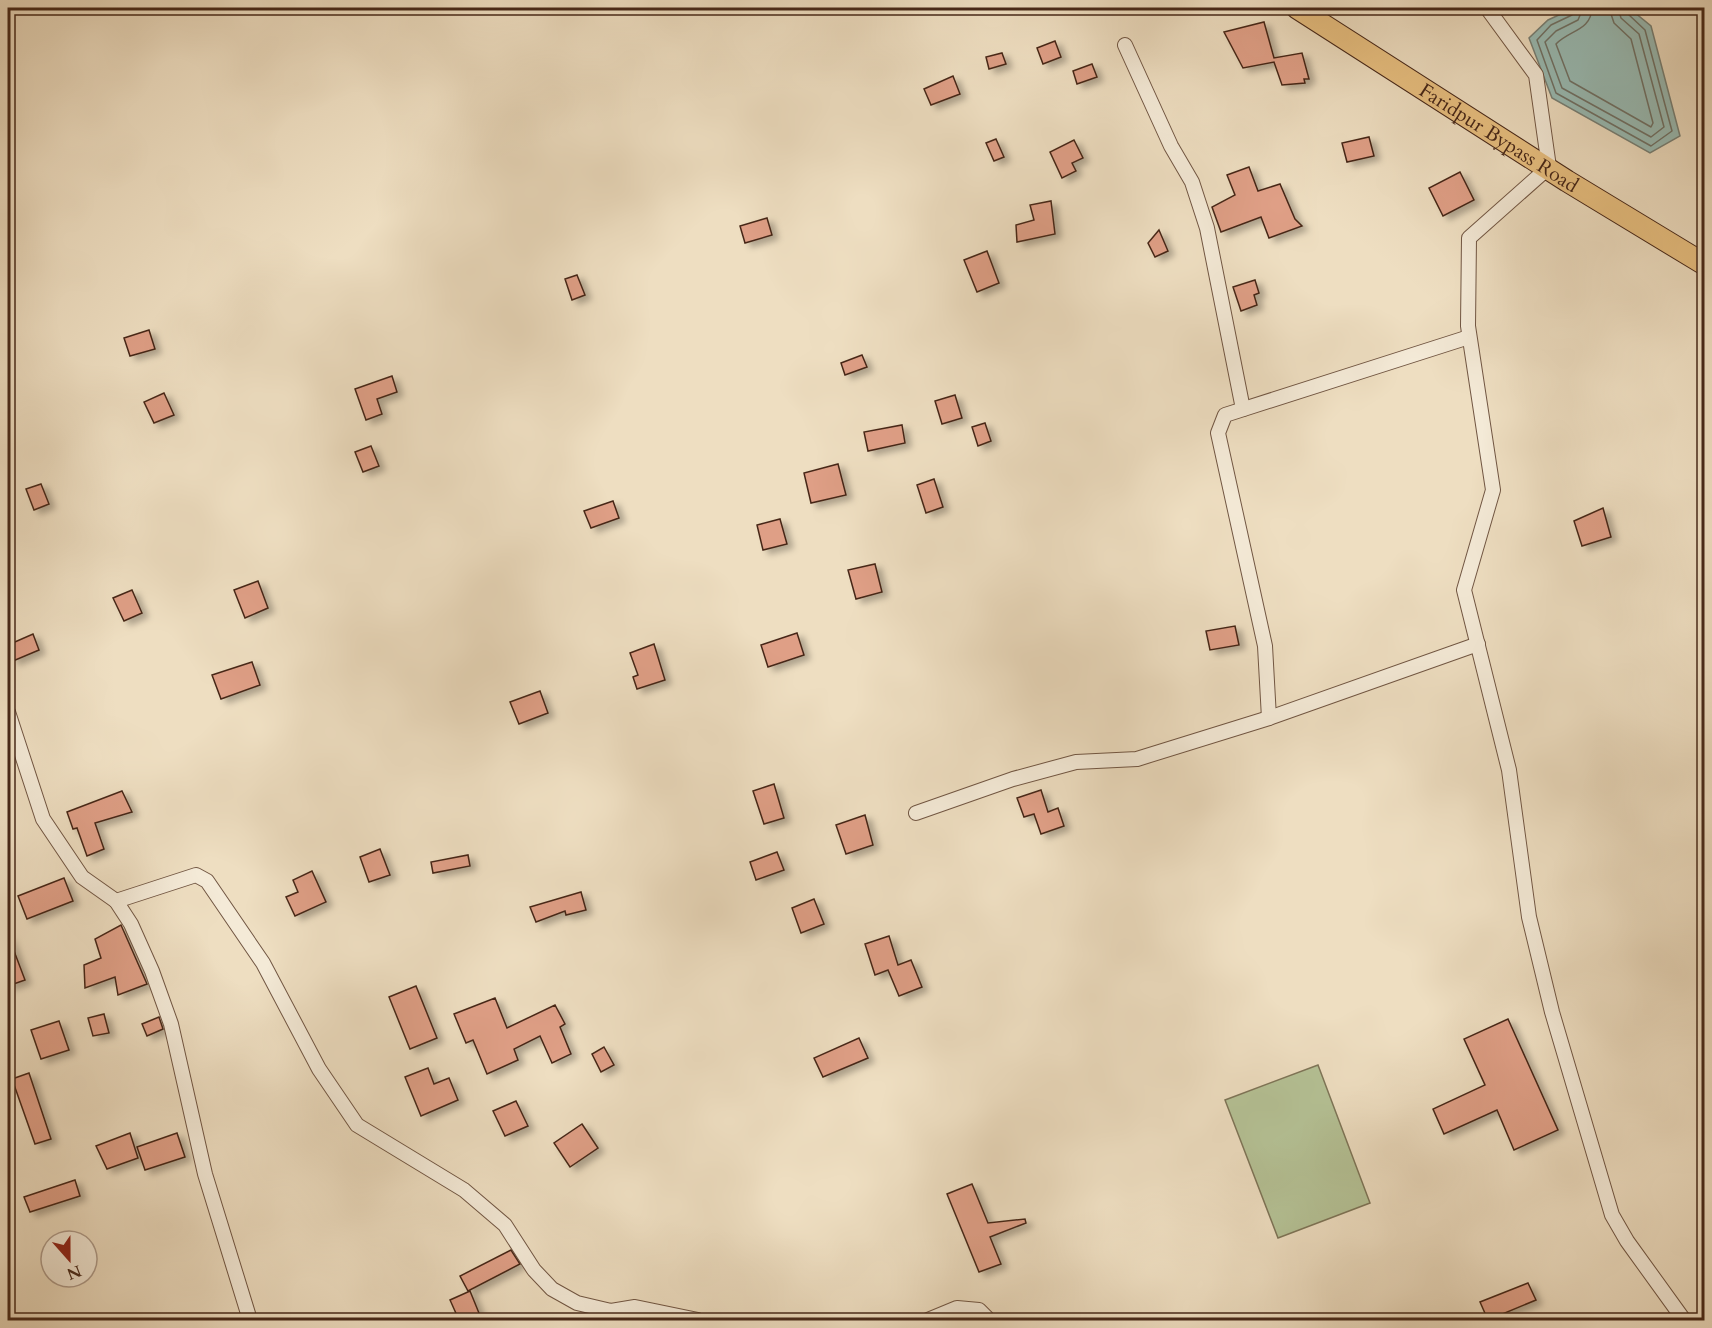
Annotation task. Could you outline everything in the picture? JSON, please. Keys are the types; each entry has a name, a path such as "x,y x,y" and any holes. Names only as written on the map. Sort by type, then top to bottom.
{"highway":[{"name":"Faridpur Bypass Road","path":"1297,8 1549,167 1567,181 1704,264"}],"street":[{"path":"1487,8 1536,75 1549,167 1469,238 1469,337 1492,490 1464,590 1509,770 1529,917 1552,1012 1601,1184 1612,1215 1627,1241 1684,1320"},
{"path":"1125,45 1171,146 1192,182 1207,228 1243,409"},
{"path":"1269,718 1264,646 1218,434 1225,415 1469,337"},
{"path":"916,813 1034,773 1076,762 1137,759 1269,718 1478,644"},
{"path":"8,712 43,819 82,877 116,901 131,924 152,971 171,1024 205,1174 250,1320"},
{"path":"116,901 182,877 196,875 207,881 263,963 319,1069 357,1125 464,1190 505,1225 534,1270 552,1288 577,1303 611,1311 635,1307 698,1320"},
{"path":"928,1320 957,1308 979,1310 989,1320"}],"green space":[{"path":"1318,1065 1370,1203 1278,1238 1225,1100"}],"water":[{"path":"1574,8 1629,8 1651,26 1680,136 1650,153 1552,98 1529,38 1548,20"}],"building":[{"path":"1264,22 1274,58 1302,53 1309,79 1304,79 1305,83 1282,85 1274,62 1243,68 1224,32"},
{"path":"1055,41 1061,57 1043,64 1037,48"},
{"path":"1002,53 1006,64 989,69 986,57"},
{"path":"1092,64 1097,77 1077,84 1073,71"},
{"path":"953,76 960,94 931,105 924,89"},
{"path":"1369,137 1374,156 1347,162 1342,143"},
{"path":"996,139 1004,157 994,161 986,143"},
{"path":"1074,140 1083,158 1072,163 1076,171 1062,178 1050,152"},
{"path":"1249,167 1258,191 1280,184 1295,219 1302,226 1269,238 1261,217 1221,232 1212,207 1235,195 1227,175"},
{"path":"1460,172 1474,200 1443,216 1429,188"},
{"path":"1051,201 1055,234 1017,242 1016,225 1034,220 1030,205"},
{"path":"767,218 772,235 745,243 740,226"},
{"path":"1159,230 1168,251 1155,257 1148,243"},
{"path":"987,251 999,283 977,292 964,260"},
{"path":"577,275 585,295 572,300 565,279"},
{"path":"1255,280 1259,293 1254,295 1257,305 1241,311 1233,287"},
{"path":"149,330 155,349 130,356 124,338"},
{"path":"862,355 867,367 845,375 841,363"},
{"path":"392,376 397,392 377,399 382,414 366,420 355,389"},
{"path":"164,393 174,415 154,423 144,402"},
{"path":"955,395 962,418 942,424 935,401"},
{"path":"985,423 991,441 978,446 972,427"},
{"path":"902,425 905,443 868,451 864,432"},
{"path":"371,446 379,466 363,472 355,452"},
{"path":"838,464 846,495 811,503 804,473"},
{"path":"934,479 943,507 926,513 917,485"},
{"path":"41,484 49,504 34,510 26,489"},
{"path":"613,501 619,518 591,528 584,511"},
{"path":"1603,508 1611,537 1582,546 1574,521"},
{"path":"780,519 787,544 763,550 757,525"},
{"path":"875,564 882,592 856,599 848,570"},
{"path":"258,581 268,608 245,618 234,590"},
{"path":"132,590 142,613 124,621 113,598"},
{"path":"1235,626 1239,645 1210,650 1206,631"},
{"path":"797,633 804,655 768,667 761,645"},
{"path":"33,634 39,650 13,661 8,645"},
{"path":"654,644 665,680 637,689 633,677 638,675 630,653"},
{"path":"252,662 260,685 221,699 212,675"},
{"path":"540,691 548,713 519,724 510,702"},
{"path":"774,784 784,818 764,824 753,791"},
{"path":"1041,790 1048,812 1058,808 1064,826 1041,834 1034,814 1024,817 1017,798"},
{"path":"122,791 132,812 95,823 104,849 87,856 77,828 73,829 67,812"},
{"path":"865,815 873,845 846,854 836,825"},
{"path":"380,849 390,875 369,882 360,857"},
{"path":"777,852 784,870 756,880 750,862"},
{"path":"468,855 470,866 433,873 431,862"},
{"path":"312,871 326,902 295,916 286,897 298,892 293,880"},
{"path":"64,878 73,901 27,919 18,896"},
{"path":"581,892 586,910 566,915 565,911 536,922 530,907"},
{"path":"814,899 824,924 801,933 792,908"},
{"path":"121,925 147,984 118,995 115,977 85,988 84,965 101,958 95,939"},
{"path":"8,935 25,980 8,986"},
{"path":"889,936 898,965 911,960 922,987 899,996 888,970 875,975 865,944"},
{"path":"416,986 437,1038 410,1049 389,997"},
{"path":"495,998 507,1028 555,1005 565,1024 560,1027 571,1054 552,1063 540,1036 514,1049 518,1060 487,1074 473,1040 466,1043 454,1014"},
{"path":"104,1014 109,1033 93,1036 88,1018"},
{"path":"159,1017 163,1029 147,1036 142,1024"},
{"path":"1508,1019 1558,1130 1514,1150 1497,1110 1444,1134 1433,1109 1485,1085 1464,1039"},
{"path":"59,1021 69,1050 41,1059 31,1030"},
{"path":"859,1038 868,1058 823,1077 814,1058"},
{"path":"604,1047 614,1065 601,1072 592,1054"},
{"path":"428,1068 434,1084 449,1078 458,1100 421,1116 405,1077"},
{"path":"29,1073 51,1139 35,1144 12,1079"},
{"path":"516,1101 528,1126 505,1136 493,1111"},
{"path":"582,1124 598,1148 570,1167 554,1143"},
{"path":"130,1133 138,1158 107,1169 96,1146"},
{"path":"177,1133 185,1157 145,1170 137,1147"},
{"path":"75,1180 80,1196 30,1212 24,1197"},
{"path":"972,1184 988,1223 1025,1219 1026,1223 990,1237 1001,1264 979,1272 947,1194"},
{"path":"511,1250 520,1264 468,1291 460,1276"},
{"path":"1528,1283 1536,1300 1488,1320 1480,1302"},
{"path":"470,1291 481,1318 459,1320 450,1300"}]}
